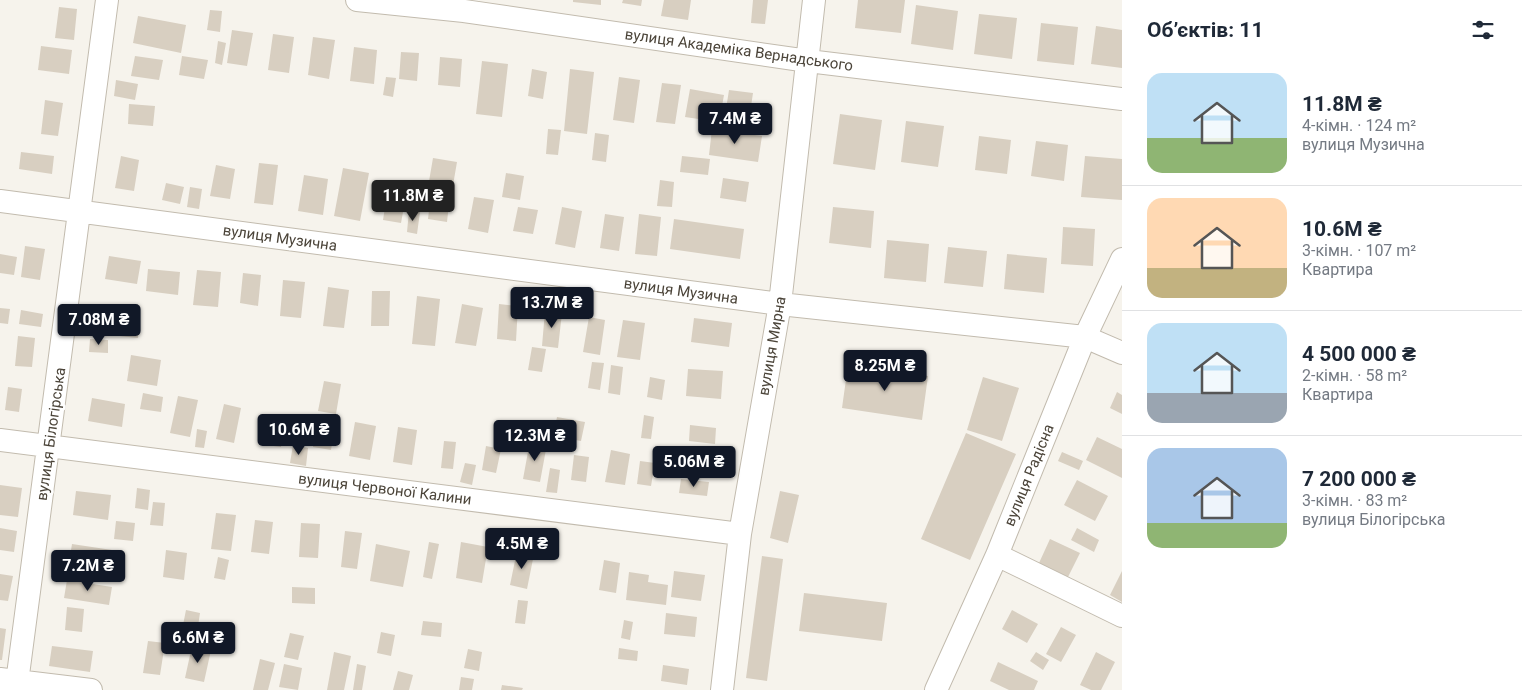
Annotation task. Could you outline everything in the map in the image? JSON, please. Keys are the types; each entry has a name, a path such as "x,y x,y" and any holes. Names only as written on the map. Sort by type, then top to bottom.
{"street":[{"name":"вулиця Білогірська","path":"11,683 49,446 107,0"},
{"name":"вулиця Академіка Вернадського","path":"357,0 464,11 808,61 1122,99"},
{"name":"вулиця Мирна","path":"722,690 740,534 780,304 814,0"},
{"name":"вулиця Музична","path":"0,201 780,304 1085,337 1122,353"},
{"name":"вулиця Радісна","path":"936,690 997,555 1085,337 1122,259"},
{"name":"вулиця Червоної Калини","path":"0,440 740,534"},
{"path":"997,555 1122,616"},
{"path":"11,683 91,690"}],"building":[{"path":"573,0 601,0 601,5 573,2"},
{"path":"623,0 642,0 641,6 622,3"},
{"path":"664,0 691,0 688,20 661,16"},
{"path":"753,0 768,0 765,24 751,23"},
{"path":"858,0 905,0 901,33 855,28"},
{"path":"916,5 958,11 953,50 911,44"},
{"path":"59,7 77,9 74,40 55,38"},
{"path":"210,10 222,11 220,32 207,30"},
{"path":"979,14 1017,18 1012,59 974,54"},
{"path":"138,16 186,25 181,53 133,43"},
{"path":"1041,23 1078,27 1074,65 1037,61"},
{"path":"1096,26 1122,30 1122,68 1091,64"},
{"path":"232,30 253,33 247,66 227,63"},
{"path":"273,34 294,37 289,73 268,70"},
{"path":"313,37 335,40 329,79 308,75"},
{"path":"218,41 226,43 222,65 215,63"},
{"path":"41,46 72,50 69,74 38,70"},
{"path":"354,47 377,50 374,84 350,81"},
{"path":"401,52 419,53 417,81 399,79"},
{"path":"135,56 163,60 159,80 131,76"},
{"path":"182,56 208,60 204,79 179,75"},
{"path":"440,57 462,59 460,87 438,85"},
{"path":"482,61 508,64 502,117 476,114"},
{"path":"532,69 547,72 543,99 528,96"},
{"path":"570,69 594,72 587,134 564,131"},
{"path":"386,77 396,78 393,97 383,95"},
{"path":"619,77 640,80 634,123 613,120"},
{"path":"116,80 138,84 135,100 114,96"},
{"path":"662,83 681,85 675,124 656,122"},
{"path":"690,89 724,95 719,122 685,117"},
{"path":"729,90 753,93 750,113 726,109"},
{"path":"45,100 63,103 58,136 41,134"},
{"path":"129,104 155,106 153,126 128,124"},
{"path":"840,114 882,120 875,170 833,164"},
{"path":"906,121 944,126 938,167 901,162"},
{"path":"548,129 561,130 558,155 546,154"},
{"path":"712,129 762,136 758,162 709,155"},
{"path":"595,133 609,135 606,162 592,160"},
{"path":"979,136 1011,140 1007,174 975,170"},
{"path":"1036,141 1068,145 1064,181 1031,176"},
{"path":"21,152 54,156 52,174 19,169"},
{"path":"121,156 139,160 134,191 115,188"},
{"path":"682,156 710,159 708,175 680,172"},
{"path":"1085,156 1122,159 1122,200 1081,197"},
{"path":"433,158 457,162 452,191 428,187"},
{"path":"259,163 278,165 273,205 254,203"},
{"path":"216,165 235,169 230,199 210,196"},
{"path":"343,168 369,173 360,221 334,216"},
{"path":"506,173 524,176 520,200 502,197"},
{"path":"304,175 328,179 323,215 298,211"},
{"path":"723,178 749,182 746,202 720,198"},
{"path":"660,180 674,182 672,207 657,206"},
{"path":"389,182 408,185 401,223 383,220"},
{"path":"166,183 184,187 180,204 162,200"},
{"path":"190,187 202,189 199,209 187,207"},
{"path":"431,193 450,195 447,222 428,219"},
{"path":"474,197 494,200 488,233 468,229"},
{"path":"518,207 538,210 533,234 513,231"},
{"path":"562,207 582,211 575,248 555,244"},
{"path":"833,207 874,211 871,248 829,243"},
{"path":"409,211 420,212 417,234 407,232"},
{"path":"605,214 624,217 619,251 600,248"},
{"path":"639,214 661,217 657,256 635,254"},
{"path":"674,219 744,229 740,259 670,249"},
{"path":"1063,227 1095,229 1093,266 1061,264"},
{"path":"887,240 929,244 926,282 884,278"},
{"path":"25,246 45,249 40,280 21,277"},
{"path":"948,247 987,251 983,287 944,283"},
{"path":"0,254 17,257 14,275 0,273"},
{"path":"1007,254 1047,258 1044,293 1004,289"},
{"path":"109,256 141,261 137,284 105,279"},
{"path":"148,269 180,272 178,295 146,291"},
{"path":"197,270 221,272 218,307 193,305"},
{"path":"243,273 261,275 258,306 240,303"},
{"path":"283,280 305,282 301,318 280,316"},
{"path":"328,287 349,290 344,328 323,326"},
{"path":"372,291 390,291 389,326 371,326"},
{"path":"417,296 440,299 435,346 412,344"},
{"path":"462,304 483,308 476,346 455,343"},
{"path":"499,304 518,306 516,341 497,339"},
{"path":"0,308 10,309 8,324 0,323"},
{"path":"103,308 140,312 138,338 101,334"},
{"path":"21,310 43,314 41,327 19,324"},
{"path":"545,311 562,313 558,348 542,346"},
{"path":"589,317 605,320 600,355 583,352"},
{"path":"694,318 732,323 729,347 691,342"},
{"path":"623,320 645,323 640,360 617,357"},
{"path":"18,336 35,338 32,367 15,366"},
{"path":"90,339 108,340 108,353 89,352"},
{"path":"532,347 546,349 542,372 528,370"},
{"path":"131,355 161,360 157,386 127,381"},
{"path":"592,362 604,363 600,390 588,388"},
{"path":"611,365 623,367 620,395 608,393"},
{"path":"848,365 928,376 922,420 842,408"},
{"path":"688,369 723,371 721,399 686,396"},
{"path":"650,377 665,380 662,400 647,397"},
{"path":"983,377 1019,388 1002,441 967,430"},
{"path":"324,381 341,384 336,414 318,411"},
{"path":"8,387 22,389 19,412 5,410"},
{"path":"1117,392 1122,395 1122,414 1110,408"},
{"path":"143,393 163,397 161,412 140,409"},
{"path":"178,396 198,400 190,437 170,433"},
{"path":"92,398 125,404 122,427 88,421"},
{"path":"224,404 241,408 234,443 216,439"},
{"path":"270,415 285,417 281,447 266,445"},
{"path":"644,415 654,417 651,439 641,438"},
{"path":"557,417 585,422 581,441 553,436"},
{"path":"317,422 335,424 331,450 313,447"},
{"path":"355,422 376,426 370,460 349,456"},
{"path":"690,425 716,428 715,444 689,441"},
{"path":"398,427 417,430 412,465 393,462"},
{"path":"197,429 207,431 204,448 195,447"},
{"path":"966,433 1016,454 970,560 921,539"},
{"path":"1097,437 1122,449 1122,478 1086,460"},
{"path":"444,441 456,442 453,469 441,468"},
{"path":"530,441 547,444 540,482 523,479"},
{"path":"293,445 308,448 306,466 290,463"},
{"path":"486,446 501,449 496,473 482,470"},
{"path":"611,450 630,454 625,485 605,482"},
{"path":"1062,452 1083,461 1079,470 1058,461"},
{"path":"574,455 589,457 586,482 571,480"},
{"path":"640,461 655,463 651,486 637,484"},
{"path":"465,463 476,465 472,485 460,482"},
{"path":"550,468 560,470 557,493 546,492"},
{"path":"681,479 709,482 707,496 679,493"},
{"path":"1077,480 1108,496 1095,521 1064,505"},
{"path":"0,485 22,488 18,517 0,515"},
{"path":"137,488 150,490 148,510 135,508"},
{"path":"76,491 111,495 108,520 73,515"},
{"path":"780,491 799,495 788,543 770,538"},
{"path":"153,502 165,503 163,526 150,525"},
{"path":"216,513 236,515 231,551 211,549"},
{"path":"255,520 273,522 269,554 251,552"},
{"path":"116,521 135,523 133,541 114,539"},
{"path":"301,523 320,524 318,558 299,557"},
{"path":"0,528 17,531 14,552 0,550"},
{"path":"1077,528 1099,540 1094,552 1071,540"},
{"path":"345,531 362,533 357,569 341,567"},
{"path":"1050,539 1080,553 1068,577 1039,563"},
{"path":"429,542 439,544 432,579 423,577"},
{"path":"461,542 488,547 482,583 456,578"},
{"path":"72,544 112,550 108,575 68,569"},
{"path":"376,544 410,551 403,587 370,581"},
{"path":"166,550 187,553 184,580 163,577"},
{"path":"517,551 534,554 527,589 510,585"},
{"path":"762,556 783,559 767,681 746,678"},
{"path":"218,557 229,560 225,580 214,578"},
{"path":"604,560 620,563 616,593 599,590"},
{"path":"674,571 705,575 701,601 671,597"},
{"path":"1122,571 1122,602 1110,595"},
{"path":"629,572 649,575 648,582 668,585 666,605 626,600"},
{"path":"0,574 13,576 8,601 0,600"},
{"path":"67,580 112,587 109,605 64,598"},
{"path":"292,587 315,588 315,604 292,603"},
{"path":"804,593 887,603 882,641 799,631"},
{"path":"518,600 528,601 525,624 515,623"},
{"path":"67,607 84,609 82,632 65,630"},
{"path":"186,610 200,613 197,633 182,630"},
{"path":"1012,610 1038,624 1027,643 1002,629"},
{"path":"666,613 697,617 695,637 664,634"},
{"path":"624,620 633,622 630,640 621,638"},
{"path":"423,621 442,623 441,637 421,635"},
{"path":"1061,627 1076,635 1061,662 1046,654"},
{"path":"0,628 6,629 2,660 0,660"},
{"path":"381,632 395,635 391,656 377,653"},
{"path":"290,633 304,636 298,660 284,657"},
{"path":"148,641 165,643 160,675 143,673"},
{"path":"52,646 93,651 90,672 49,666"},
{"path":"192,646 211,650 204,682 185,678"},
{"path":"619,648 638,651 637,661 618,659"},
{"path":"468,649 482,652 479,671 464,668"},
{"path":"334,652 351,656 344,690 327,690"},
{"path":"1036,652 1049,660 1043,670 1030,661"},
{"path":"1096,652 1115,662 1101,690 1091,690 1080,685"},
{"path":"260,659 275,663 268,690 253,690"},
{"path":"998,662 1038,681 1034,690 1009,690 990,681"},
{"path":"284,664 302,668 298,690 279,687"},
{"path":"357,664 366,666 362,690 353,690"},
{"path":"663,665 689,669 687,685 661,681"},
{"path":"398,671 413,675 409,690 393,690"},
{"path":"461,677 474,679 472,690 459,690"},
{"path":"502,685 523,688 522,690 501,690"}]}
